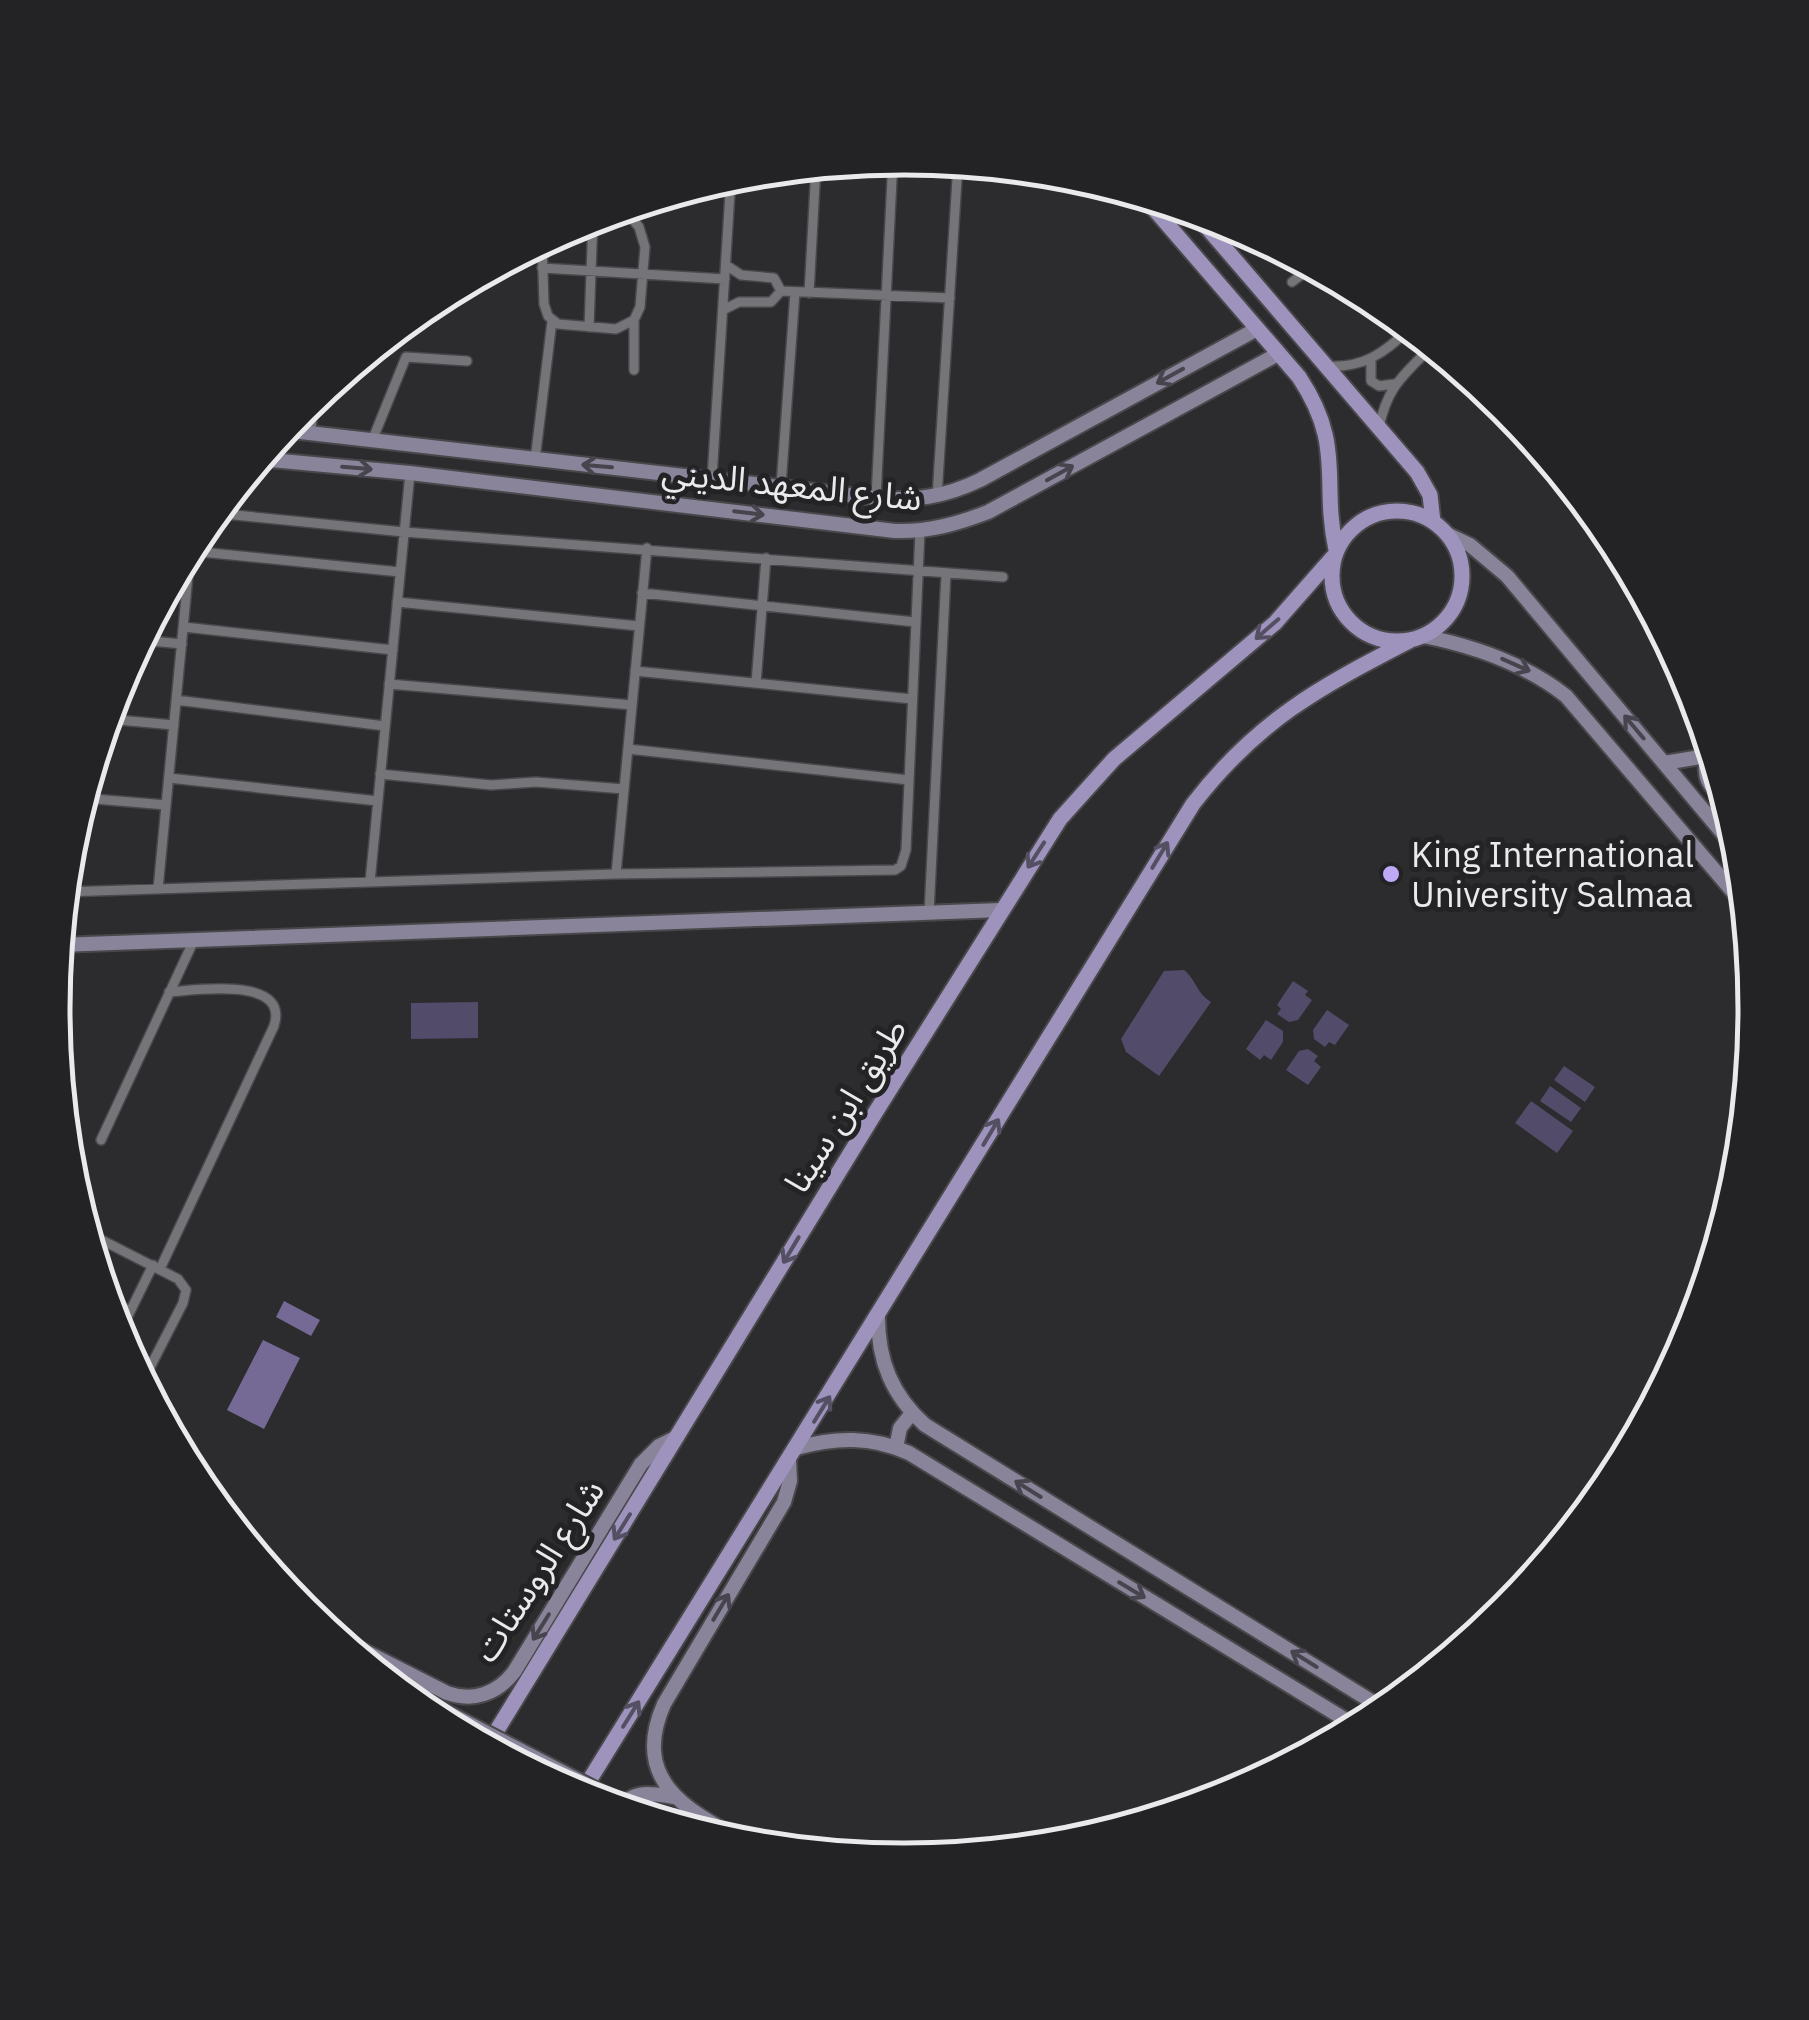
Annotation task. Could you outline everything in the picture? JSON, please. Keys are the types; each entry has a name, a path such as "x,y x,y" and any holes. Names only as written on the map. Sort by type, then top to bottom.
{"main road":[{"path":"1160,216 1311,396 1327,437 1335,554"},
{"path":"1218,237 1424,483 1433,508 1433,522"},
{"path":"588,1782 1175,830 1212,779 1254,736 1298,701 1416,639 1448,618 1461,591 1461,561 1447,534 1433,522 1402,511 1370,516 1344,536 1335,554 1330,576 1333,595 1354,627 1371,637 1390,642 1416,639"},
{"name":"طريق ابن سينا","path":"493,1736 1042,845 1091,782 1274,622 1335,554"}],"street":[{"path":"876,498 892,175"},
{"name":"شارع المعهد الديني","path":"937,497 957,177"},
{"path":"810,292 815,181"},
{"path":"712,478 731,195"},
{"path":"634,370 634,320 640,307 644,274 643,236 635,220"},
{"path":"588,327 592,236"},
{"path":"535,460 552,321 544,310 542,259"},
{"path":"726,264 737,274 774,278 782,291"},
{"path":"542,268 725,279"},
{"path":"1292,282 1300,276"},
{"path":"723,310 742,301 771,302 782,291 950,298"},
{"path":"781,486 795,292"},
{"path":"552,321 622,328 634,320"},
{"name":"شارع المعهد الديني","path":"303,432 876,498 937,497 980,480 1256,330"},
{"path":"1325,366 1371,360 1400,338"},
{"name":"شارع المعهد الديني","path":"277,461 920,531 946,527 988,512 1278,354"},
{"path":"1379,431 1385,400 1394,384 1422,356"},
{"path":"372,442 406,357 468,361"},
{"path":"1371,360 1372,381 1379,386 1394,384"},
{"path":"310,432 311,423"},
{"path":"370,882 413,446"},
{"path":"653,501 657,472"},
{"path":"232,516 1003,577"},
{"path":"79,892 616,874 895,870 901,866 906,850 920,531"},
{"path":"1447,534 1470,544 1507,576 1719,828"},
{"path":"616,874 646,548"},
{"path":"209,550 400,572"},
{"path":"756,683 766,558"},
{"path":"929,913 946,574"},
{"path":"158,889 185,588"},
{"path":"642,593 915,622"},
{"path":"397,602 639,626"},
{"path":"184,626 393,650"},
{"path":"1416,639 1506,660 1566,696 1730,889"},
{"path":"156,641 182,644"},
{"path":"635,671 912,699"},
{"path":"389,684 632,705"},
{"path":"176,700 385,726"},
{"path":"122,721 174,724"},
{"path":"628,748 909,780"},
{"path":"1664,764 1700,758"},
{"path":"380,774 491,785 536,782 624,789"},
{"path":"169,778 378,802"},
{"path":"97,799 166,805"},
{"path":"73,944 1001,910"},
{"path":"101,1140 194,940"},
{"path":"128,1315 157,1267 274,1026 278,1010 274,1003 246,990 169,992"},
{"path":"102,1240 183,1284 186,1297 150,1366"},
{"path":"126,1309 130,1311"},
{"path":"878,1317 878,1338 888,1378 912,1413 940,1435 1372,1701"},
{"path":"896,1448 900,1428 912,1413"},
{"name":"شارع الروستات","path":"378,1657 459,1697 484,1695 510,1678 641,1464 659,1446 678,1437"},
{"path":"703,1819 674,1797 655,1759 658,1717 784,1502 793,1454 847,1438 896,1448 1344,1719"},
{"path":"456,1713 459,1697"},
{"path":"486,1733 539,1760"},
{"path":"630,1798 639,1794 674,1797"}],"shaded area":[{"path":"1184,970 1211,1002 1159,1076 1126,1052 1121,1039 1164,971"},
{"path":"1293,981 1308,991 1305,995 1312,1000 1298,1020 1289,1022 1277,1014 1281,1009 1277,1005"},
{"path":"478,1002 478,1038 411,1039 411,1003"},
{"path":"1327,1010 1349,1025 1335,1045 1329,1042 1325,1047 1314,1039 1313,1030"},
{"path":"1266,1020 1283,1031 1283,1042 1271,1060 1264,1055 1260,1060 1246,1049"},
{"path":"1308,1049 1318,1056 1314,1061 1321,1067 1308,1085 1286,1070 1299,1051"},
{"path":"1564,1066 1595,1087 1585,1102 1554,1080"},
{"path":"1550,1086 1581,1108 1571,1122 1540,1101"},
{"path":"1531,1101 1573,1131 1557,1153 1515,1123"},
{"path":"284,1301 320,1320 311,1336 276,1317"},
{"path":"263,1340 300,1358 264,1429 227,1410"}],"place":[{"name":"King International University Salmaa","path":"1391,874"}]}
